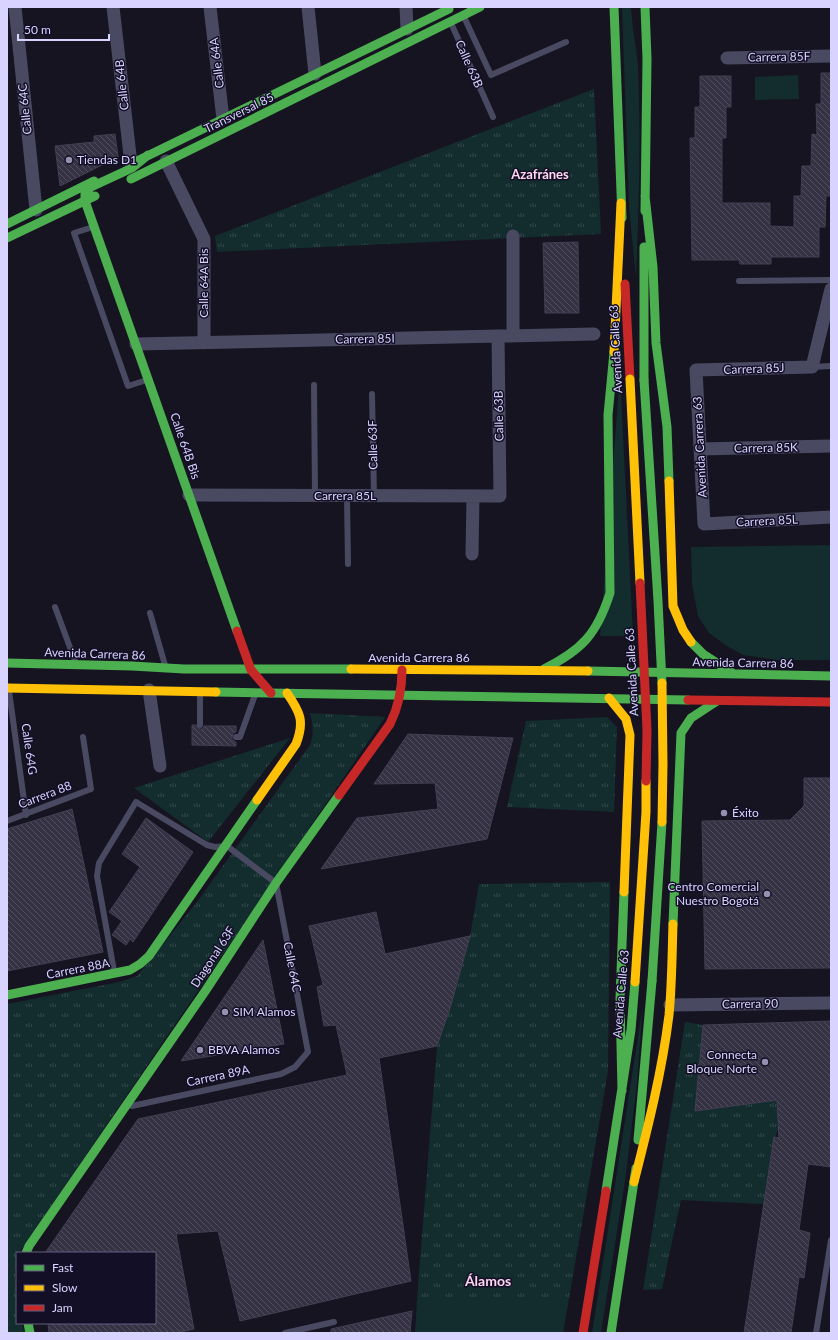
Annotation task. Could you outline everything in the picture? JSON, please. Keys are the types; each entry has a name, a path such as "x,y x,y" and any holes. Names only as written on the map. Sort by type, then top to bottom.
{"main road":[{"name":"Transversal 85","path":"121,183 480,7"},
{"name":"Avenida Calle 63","path":"583,1333 631,1030 646,812 647,730 621,203 614,7"},
{"path":"611,1333 634,1182 652,981 662,816 663,735 660,656 644,380 643,291 647,60 645,7"},
{"name":"Transversal 85","path":"7,224 449,9"},
{"name":"Calle 63B","path":"449,9 450,22"},
{"path":"85,201 86,194 91,187 132,168 148,155"},
{"path":"7,238 107,190"},
{"path":"645,196 653,268 656,343 667,427 673,606 682,630 692,644 701,653 736,675"},
{"name":"Calle 64B Bis","path":"85,201 251,670 271,693"},
{"path":"543,670 563,660 582,645 593,632 601,618 610,594 608,415 614,360 621,203"},
{"name":"Avenida Carrera 86","path":"7,663 251,670 543,670 831,676"},
{"name":"Diagonal 63F","path":"26,1252 29,1246 124,1107 206,990 276,883 390,724 398,710 402,696 402,670"},
{"path":"8,688 402,696 831,702"},
{"path":"227,846 296,744 301,733 302,722 300,713 287,694"},
{"path":"609,698 626,719 630,735 620,999 622,1091"},
{"path":"634,1182 656,1096 670,1005 681,733 686,723 692,717 717,701"},
{"name":"Carrera 88A","path":"7,995 115,974 130,970 140,964 149,956 227,846"}],"street":[{"name":"Calle 64C","path":"15,7 36,210"},
{"name":"Calle 64B","path":"113,7 131,164"},
{"name":"Calle 64A","path":"210,7 223,119"},
{"path":"308,7 315,74"},
{"path":"406,7 408,29"},
{"name":"Carrera 85F","path":"727,58 831,56"},
{"name":"Calle 64A Bis","path":"166,161 204,239 204,342"},
{"path":"513,236 513,336"},
{"path":"812,367 831,289"},
{"name":"Carrera 85I","path":"136,344 594,334"},
{"name":"Calle 63B","path":"498,336 500,496"},
{"name":"Carrera 85J","path":"696,370 812,367"},
{"name":"Avenida Carrera 63","path":"696,370 704,524"},
{"name":"Carrera 85K","path":"700,449 831,446"},
{"name":"Carrera 85L","path":"189,495 500,496"},
{"path":"472,554 473,496"},
{"name":"Carrera 85L","path":"704,524 831,517"},
{"path":"149,690 160,766"},
{"name":"Carrera 90","path":"670,1005 831,1003"}],"lane":[{"path":"464,15 491,75 566,42"},
{"name":"Calle 63B","path":"450,22 493,117"},
{"path":"94,226 74,233 79,248 128,386 148,380"},
{"path":"738,281 831,280"},
{"path":"812,367 831,366"},
{"path":"314,385 315,496"},
{"name":"Calle 63F","path":"372,394 374,496"},
{"path":"347,496 348,564"},
{"path":"55,607 77,664"},
{"path":"150,613 166,668"},
{"name":"Calle 64G","path":"8,688 26,815"},
{"path":"200,691 200,725"},
{"path":"236,737 240,737 256,693"},
{"name":"Carrera 88","path":"7,821 91,789 83,737"},
{"path":"115,974 97,876 99,863 136,802 207,845 215,847 227,846 276,883"},
{"name":"Calle 64C","path":"276,883 308,1052"},
{"name":"Carrera 89A","path":"124,1107 281,1074 295,1067 308,1052"},
{"path":"816,1333 831,1240"},
{"path":"285,1333 334,1322"}],"green space":[{"path":"622,7 631,7 638,65 639,172 636,278 629,207"},
{"path":"798,75 799,99 755,100 755,77"},
{"path":"594,89 601,234 217,252 215,236"},
{"path":"620,373 633,636 600,636"},
{"path":"831,545 831,660 777,660 743,655 709,633 698,616 692,584 691,547"},
{"path":"310,713 385,717 20,1252 16,1252 16,1324 22,1324 24,1333 7,1333 7,1004 119,982 137,976 197,902 310,745 313,729"},
{"path":"607,717 617,727 614,812 507,807 526,721"},
{"path":"290,738 208,842 134,788"},
{"path":"610,882 608,1071 569,1299 417,1299 437,1046 451,1005 470,936 479,884"},
{"path":"643,1004 637,1084 625,1181 601,1333 592,1333"},
{"path":"685,1022 703,1025 695,1111 777,1100 779,1127 774,1140 764,1204 681,1200 662,1289 643,1290"},
{"path":"417,1299 569,1299 563,1333 415,1333"}],"building":[{"path":"821,73 831,73 831,196 826,196 825,227 819,227 819,257 771,257 771,264 740,264 739,260 692,260 690,138 695,138 695,107 700,107 700,76 731,76 731,107 726,107 726,138 722,138 722,203 770,203 770,226 794,227 794,196 801,196 802,166 811,166 812,134 817,135 816,104 821,104"},
{"path":"115,134 118,157 60,186 55,146 94,142 94,136"},
{"path":"578,242 579,313 545,313 543,243"},
{"path":"192,725 196,725 200,729 203,729 204,726 236,726 236,732 233,733 232,740 236,742 236,746 192,745"},
{"path":"408,734 513,738 487,839 321,869 357,818 438,809 435,783 374,784"},
{"name":"Centro Comercial Nuestro Bogotá","path":"804,778 831,778 831,968 705,969 702,821 790,820 804,806"},
{"path":"72,809 103,952 7,971 7,829"},
{"path":"146,818 193,852 133,942 130,939 126,945 112,935 122,921 109,912 140,867 122,854"},
{"path":"376,912 385,954 470,936 451,1005 437,1046 379,1058 411,1281 240,1321 218,1231 176,1234 194,1329 176,1333 49,1333 48,1324 156,1324 156,1252 46,1252 138,1119 347,1075 336,1025 324,1026 317,987 323,985 309,926"},
{"path":"263,940 284,1044 181,1061"},
{"path":"831,1021 831,1167 808,1164 799,1230 810,1233 804,1278 799,1277 791,1333 744,1333 774,1137 779,1138 777,1100 695,1111 703,1025"},
{"path":"412,1311 410,1333 331,1333 331,1329"}],"traffic: fast":[{"path":"131,179 480,7"},
{"path":"614,7 622,218"},
{"path":"645,7 647,59 645,211"},
{"path":"137,161 449,9"},
{"path":"148,155 132,168 91,187 85,194 85,201 237,631"},
{"path":"7,224 94,181"},
{"path":"7,238 95,196"},
{"path":"645,196 653,267 656,343 667,427 669,481"},
{"path":"644,247 644,380"},
{"path":"544,669 569,655 586,639 600,620 610,593 608,415 614,352"},
{"path":"644,380 662,683"},
{"path":"691,642 703,654 734,674"},
{"path":"7,663 132,666 184,669 351,669"},
{"path":"588,671 831,676"},
{"path":"216,692 688,700"},
{"path":"673,924 681,733 691,718 717,701"},
{"path":"26,1252 29,1246 206,990 276,883 339,795"},
{"path":"7,995 130,970 140,964 149,956 257,800"},
{"path":"652,981 662,822"},
{"path":"622,1091 620,999 624,892"},
{"path":"638,1140 652,981"},
{"path":"606,1191 631,1030 635,982"},
{"path":"611,1333 636,1168"},
{"path":"28,1324 30,1333"}],"traffic: slow":[{"path":"614,352 621,203"},
{"path":"630,379 640,583"},
{"path":"669,481 673,606 683,630 691,642"},
{"path":"351,669 588,671"},
{"path":"662,683 662,822"},
{"path":"7,688 216,692"},
{"path":"257,800 296,744 299,736 301,723 300,717 287,693"},
{"path":"609,698 626,719 630,735 624,892"},
{"path":"635,982 646,812 646,781"},
{"path":"634,1182 663,1057 671,992 673,924"}],"traffic: jam":[{"path":"625,284 630,379"},
{"path":"640,583 647,730 646,781"},
{"path":"237,631 251,670 271,693"},
{"path":"339,795 390,724 396,711 399,698 402,670"},
{"path":"688,700 831,702"},
{"path":"583,1333 606,1191"}],"place":[{"name":"Tiendas D1","path":"69,160"},
{"name":"Éxito","path":"724,813"},
{"name":"Centro Comercial Nuestro Bogotá","path":"767,894"},
{"name":"SIM Alamos","path":"225,1012"},
{"name":"BBVA Alamos","path":"200,1050"},
{"name":"Connecta Bloque Norte","path":"765,1062"}],"district":[{"name":"Azafránes","path":"540,174"},
{"name":"Álamos","path":"488,1281"}]}
